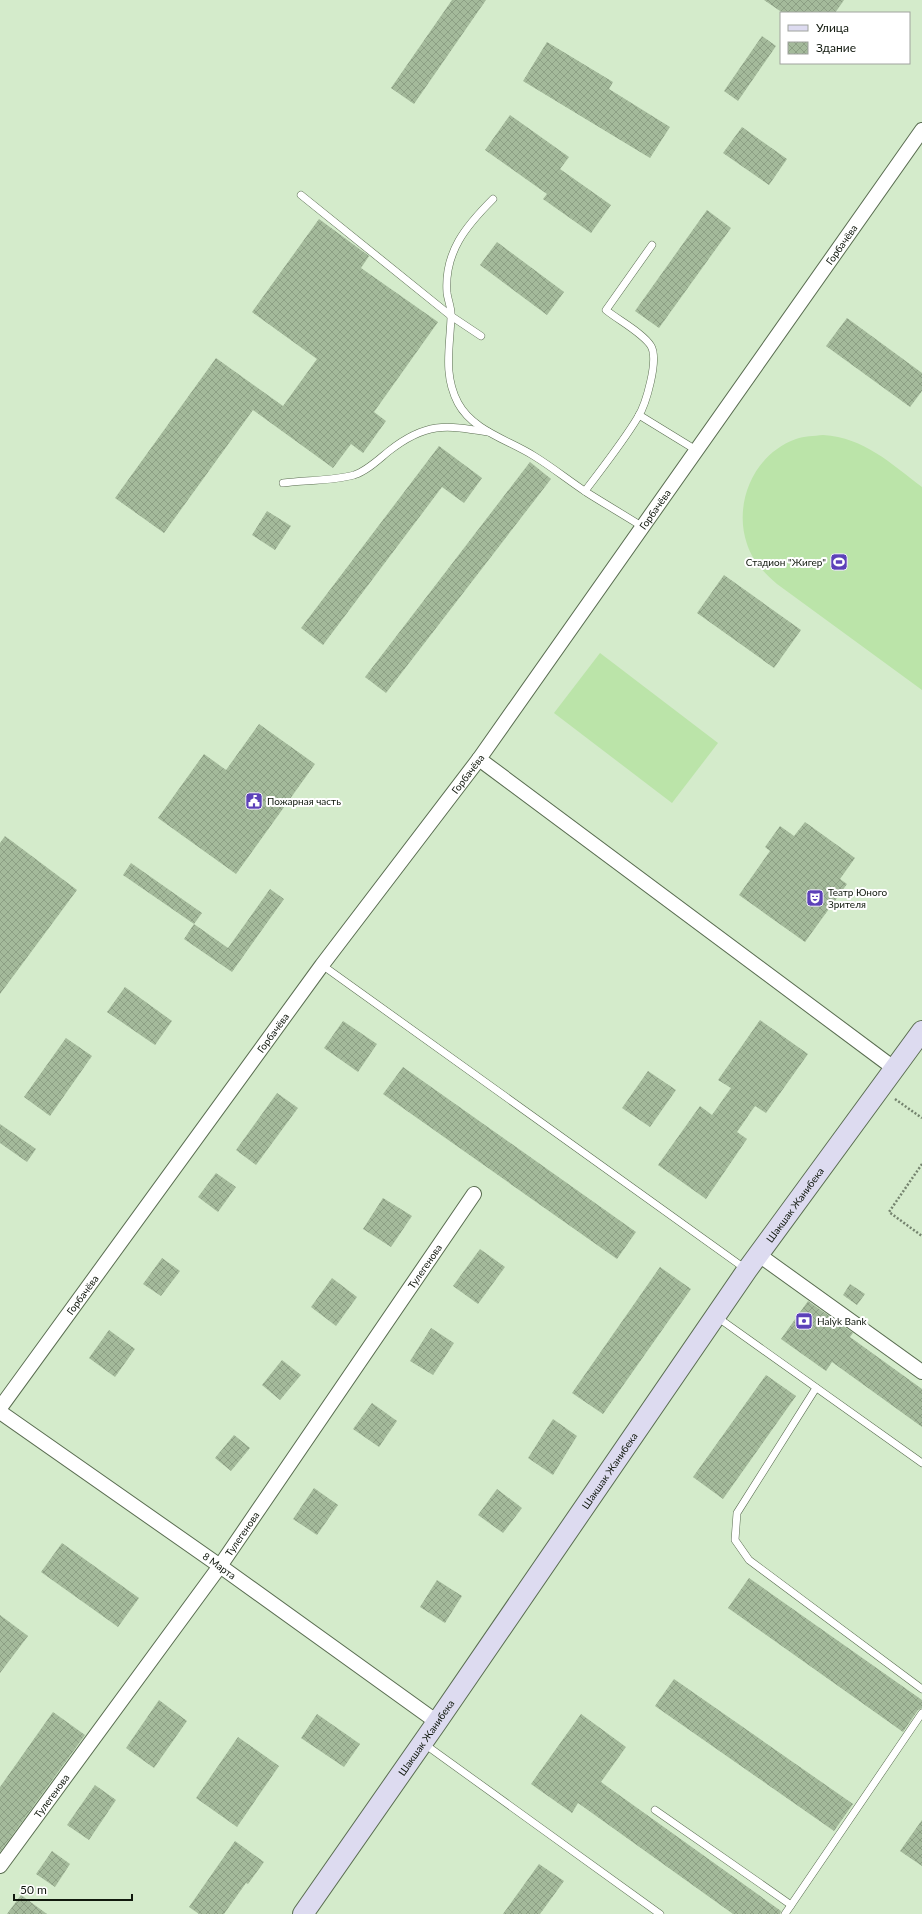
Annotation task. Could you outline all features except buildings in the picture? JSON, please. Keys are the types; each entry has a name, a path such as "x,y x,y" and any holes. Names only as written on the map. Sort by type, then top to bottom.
{"main road":[{"name":"Шакшак Жанибека","path":"303,1914 437,1722 715,1315 922,1031"}],"street":[{"name":"Горбачёва","path":"0,1408 322,965 479,759 922,130"},
{"path":"479,759 895,1069"},
{"name":"Тулегенова","path":"0,1866 220,1566 474,1194"},
{"path":"753,1262 922,1372"},
{"name":"8 Марта","path":"0,1412 220,1566 437,1722"}],"lane":[{"path":"301,195 451,316 481,336"},
{"path":"493,199 463,232 452,254 447,280 447,294 451,316 448,368 452,389 459,404 474,422 490,433 530,453 585,491 643,527"},
{"path":"585,491 639,415 653,372 655,357 651,346 641,336 606,310 652,245"},
{"path":"639,415 696,450"},
{"path":"284,484 355,475 396,445 417,433 436,426 456,427 490,433"},
{"path":"322,965 753,1262"},
{"path":"715,1315 922,1464"},
{"path":"816,1388 737,1513 735,1540 749,1560 922,1689"},
{"path":"785,1914 922,1713"},
{"path":"422,1743 660,1914"},
{"path":"655,1810 791,1905"}],"path":[{"path":"881,1089 922,1118"},
{"path":"922,1164 889,1212 922,1236"}],"green space":[{"name":"Стадион \"Жигер\"","path":"823,435 838,437 864,446 888,461 922,487 922,690 777,584 759,566 749,550 743,528 743,512 745,497 750,482 758,468 781,446 799,438"},
{"path":"600,653 718,743 672,803 554,713"}],"place":[{"name":"Стадион \"Жигер\"","path":"839,562"},
{"name":"Пожарная часть","path":"254,801"},
{"name":"Театр Юного Зрителя","path":"815,898"},
{"name":"Halyk Bank","path":"804,1321"}]}
